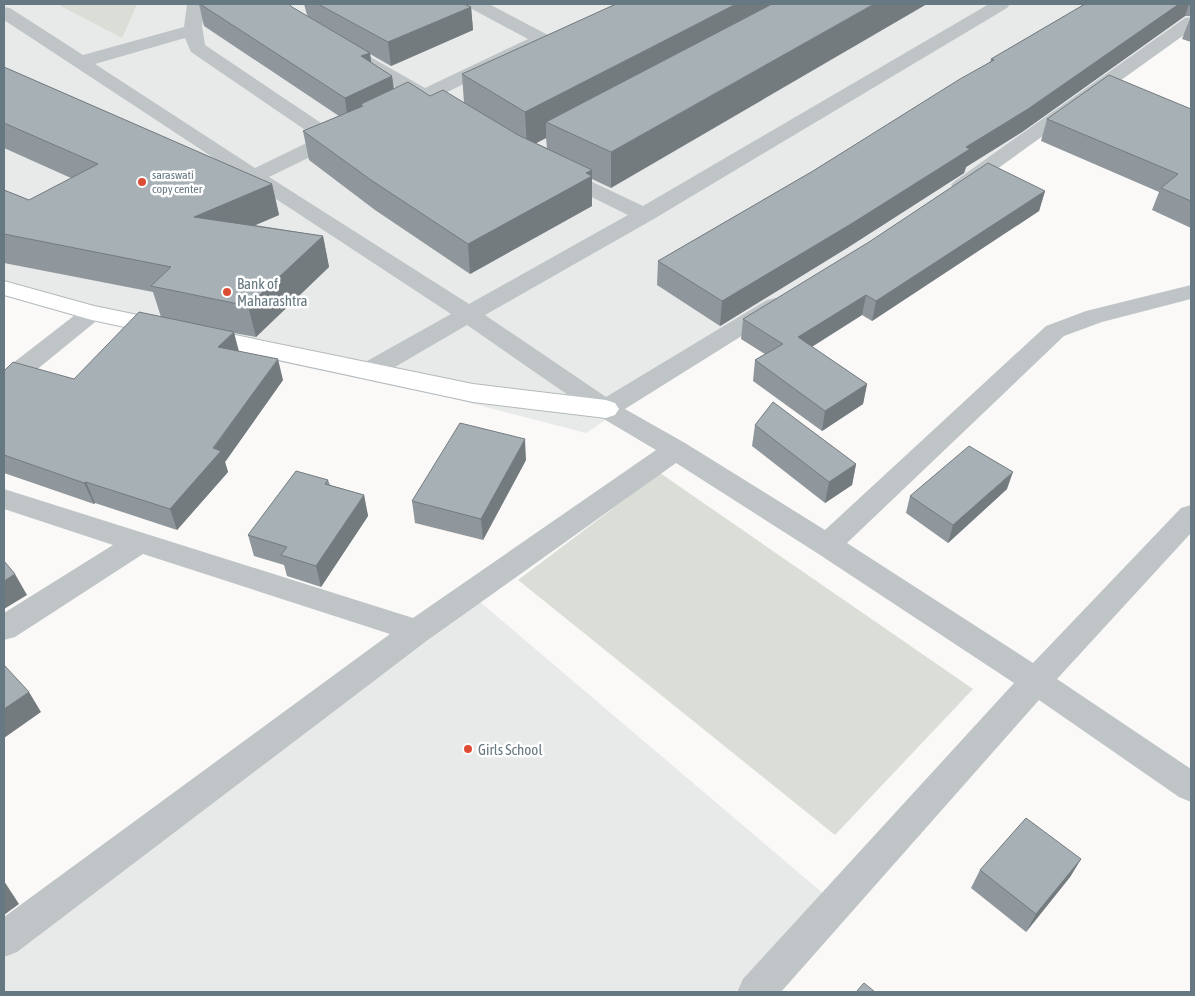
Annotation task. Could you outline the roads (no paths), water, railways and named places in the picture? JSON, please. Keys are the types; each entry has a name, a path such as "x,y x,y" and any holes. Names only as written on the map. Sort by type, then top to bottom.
{"main road":[{"path":"4,288 92,313 472,394 606,408"}],"street":[{"path":"196,4 191,31 197,48 332,139"},
{"path":"254,176 551,35 476,4"},
{"path":"367,372 644,215 1001,4"},
{"path":"4,12 467,314 606,408 827,545 1036,681 1191,787"},
{"path":"945,196 985,170 1191,22"},
{"path":"80,62 191,31"},
{"path":"341,48 448,110"},
{"path":"544,166 644,215"},
{"path":"827,545 1055,331 1094,316 1191,292"},
{"path":"606,408 789,296"},
{"path":"4,383 92,313"},
{"path":"4,939 417,631 676,450"},
{"path":"4,499 417,631"},
{"path":"756,992 1036,681 1191,514"},
{"path":"4,628 140,542"}],"place":[{"name":"saraswati copy center","path":"142,182"},
{"name":"Bank of Maharashtra","path":"227,292"},
{"name":"Girls School","path":"468,749"}]}
